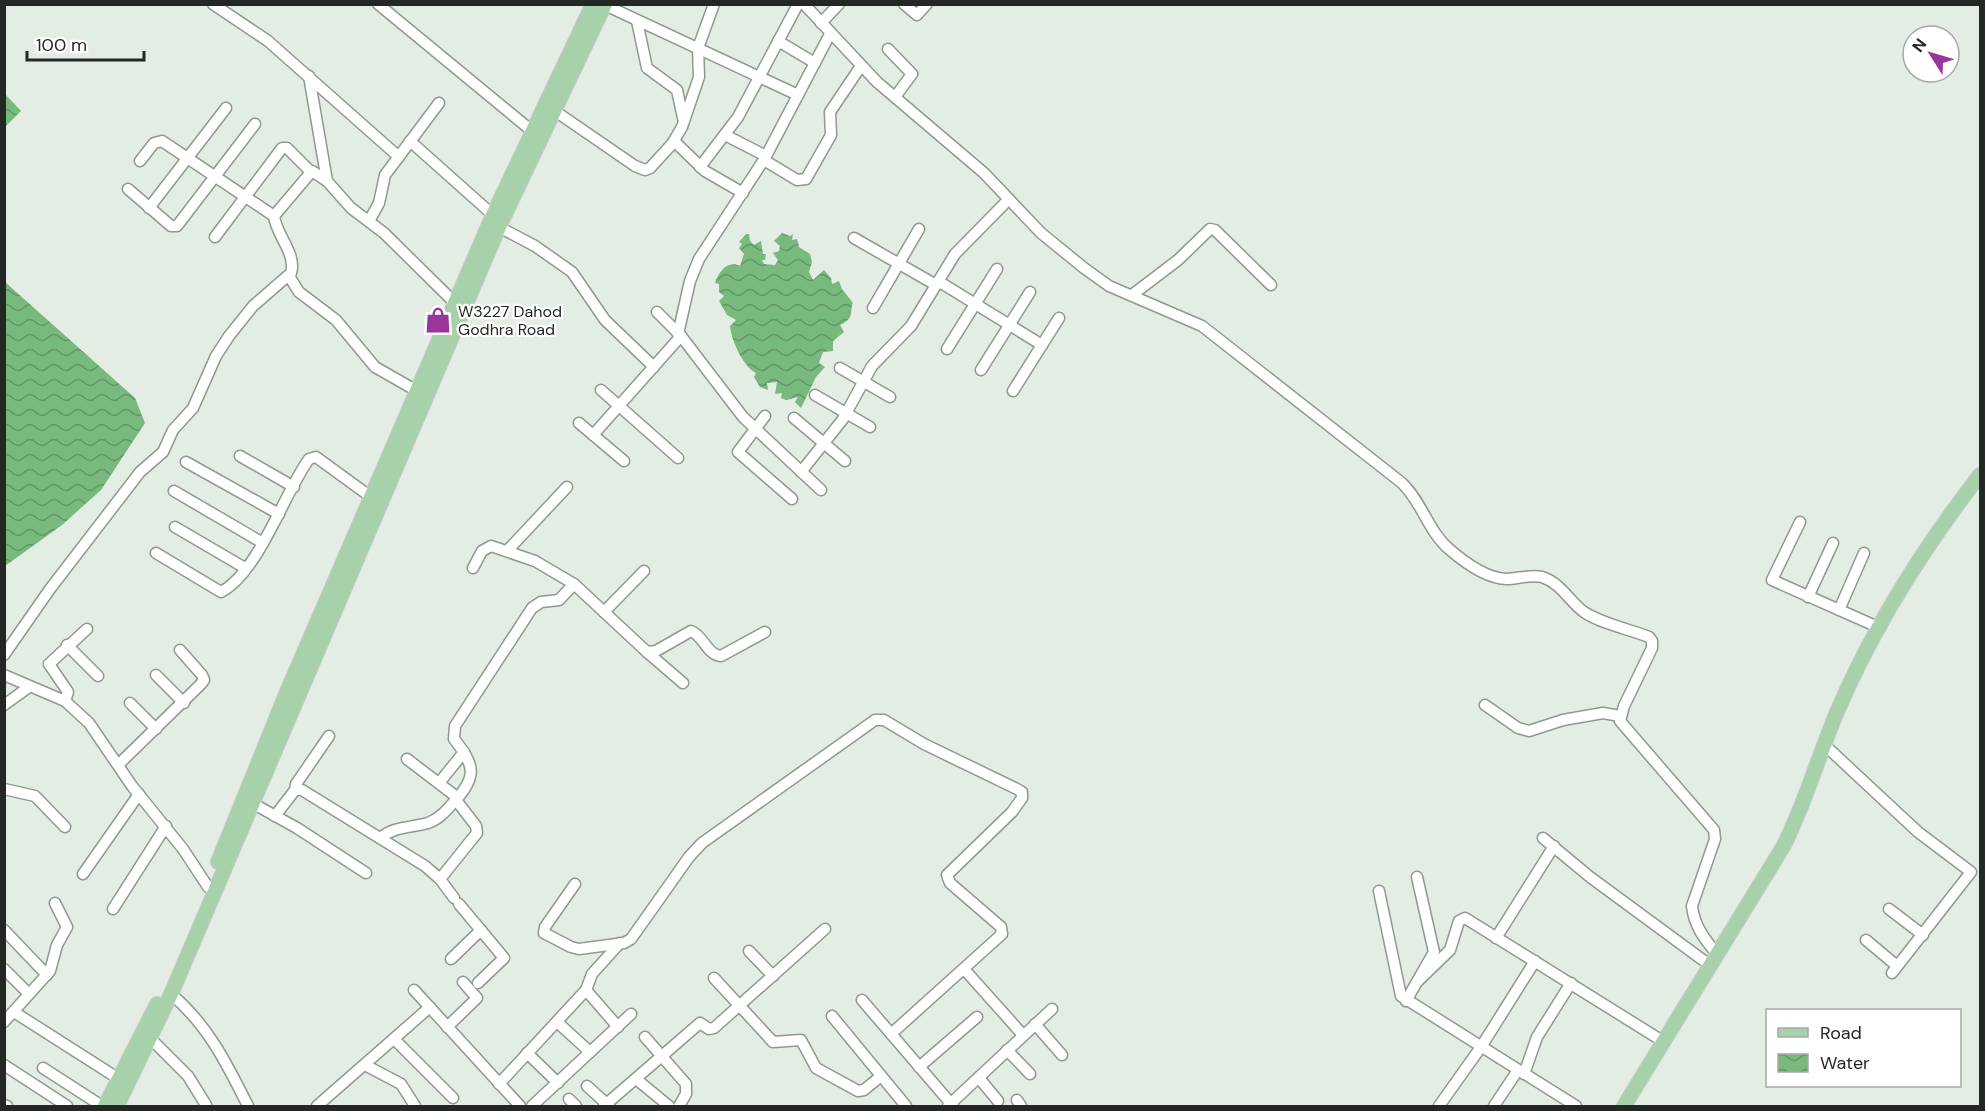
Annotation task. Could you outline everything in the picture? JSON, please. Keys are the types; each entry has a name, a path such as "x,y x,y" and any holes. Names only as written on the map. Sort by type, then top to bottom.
{"main road":[{"path":"117,1107 171,994 532,131 601,5"},
{"path":"104,1107 165,989 242,798 455,303 555,111 601,5"},
{"path":"1624,1107 1714,961 1801,811 1837,714 1880,628 1932,542 1980,475"},
{"path":"1629,1107 1810,808 1830,750 1864,670 1938,541 1980,485"}],"street":[{"path":"213,4 268,41 399,156"},
{"path":"378,4 532,131"},
{"path":"700,167 738,117 798,4"},
{"path":"804,4 861,66 984,173 1041,233 1109,286 1202,326 1402,483 1413,493 1436,536 1473,567 1503,579 1542,577 1564,591 1587,613 1649,637 1652,641 1652,648 1620,716 1622,726 1714,830 1715,839 1692,906 1693,917 1714,961"},
{"path":"821,23 839,4"},
{"path":"904,4 917,15 927,4"},
{"path":"601,5 798,95"},
{"path":"555,111 632,164 645,170 653,166 674,141 683,121 699,77 698,48 716,6"},
{"path":"637,21 646,68 677,90 683,121"},
{"path":"593,435 654,368 679,335 695,268 765,158 830,34"},
{"path":"778,41 815,63"},
{"path":"888,50 912,76 895,97"},
{"path":"725,135 797,180 806,178 831,135 830,112 861,66"},
{"path":"309,76 327,181"},
{"path":"369,221 379,203 382,180 439,103"},
{"path":"149,208 226,108"},
{"path":"128,189 171,226 177,226 255,124"},
{"path":"4,655 50,589 140,472 163,452 173,430 193,408 216,356 229,336 253,306 289,276 293,262 276,230 274,216 188,158 158,140 140,160"},
{"path":"410,141 496,221 572,272 605,320 654,368"},
{"path":"674,141 700,167 743,193"},
{"path":"215,237 282,148 287,148 310,171 327,181 351,208 369,221 455,303"},
{"path":"274,216 280,212 310,171"},
{"path":"801,472 846,412 876,361 911,326 955,254 1009,200"},
{"path":"873,308 919,229"},
{"path":"1132,295 1178,260 1210,229 1215,230 1271,285"},
{"path":"854,238 974,303 1042,345"},
{"path":"947,349 997,268"},
{"path":"289,276 299,292 329,313 375,368 417,391"},
{"path":"981,370 1030,292"},
{"path":"657,312 679,335 754,430 821,489"},
{"path":"1013,391 1059,318"},
{"path":"840,368 890,397"},
{"path":"601,390 678,458"},
{"path":"815,395 870,427"},
{"path":"765,416 738,452 792,500"},
{"path":"794,418 845,461"},
{"path":"579,423 624,461"},
{"path":"240,456 294,487"},
{"path":"156,553 219,591 224,591 263,543 309,459 316,457 371,497"},
{"path":"186,462 279,514"},
{"path":"507,551 567,487"},
{"path":"174,491 263,543"},
{"path":"1800,522 1772,580 1880,628"},
{"path":"175,527 245,568"},
{"path":"1808,597 1833,543"},
{"path":"473,568 486,548 491,546 535,561 574,584 683,683"},
{"path":"1839,610 1864,554"},
{"path":"604,612 644,571"},
{"path":"380,838 394,828 430,822 441,816 457,799 471,776 471,768 454,738 455,726 532,608 541,602 559,600 574,584"},
{"path":"65,700 68,692 49,664 87,629"},
{"path":"647,652 657,651 691,631 700,636 713,654 721,656 765,632"},
{"path":"67,645 98,676"},
{"path":"118,765 184,703 204,680 180,650"},
{"path":"4,675 65,700 89,723 139,794 166,826 208,887"},
{"path":"156,675 184,703"},
{"path":"4,705 29,687"},
{"path":"130,704 156,729"},
{"path":"1485,705 1518,728 1529,731 1563,720 1603,713 1620,716"},
{"path":"499,1084 586,990 592,974 620,944 637,934 675,876 702,843 859,731 880,719 1022,792 1022,798 1012,812 947,875 950,883 1003,931 997,940 891,1034"},
{"path":"275,816 295,790 296,784 329,736"},
{"path":"1830,750 1918,832 1971,872 1894,970 1866,940"},
{"path":"439,783 464,752"},
{"path":"407,759 457,799 476,826 477,833 440,879"},
{"path":"4,789 35,796 65,827"},
{"path":"295,790 302,790 425,866 440,879 504,958 478,983"},
{"path":"83,874 139,794"},
{"path":"252,803 366,873"},
{"path":"113,909 166,826"},
{"path":"1543,838 1590,877 1714,961"},
{"path":"1496,938 1554,846"},
{"path":"1406,1001 1434,952 1417,877"},
{"path":"575,884 544,927 544,933 579,949 620,944"},
{"path":"1379,891 1398,990 1406,1001 1576,1107"},
{"path":"4,1022 47,975 52,966 57,945 68,927 55,903"},
{"path":"1889,909 1923,935"},
{"path":"1418,981 1450,950 1461,919 1465,918 1664,1042"},
{"path":"587,1086 607,1106 700,1023 712,1029 825,929"},
{"path":"451,959 481,930"},
{"path":"7,937 47,975"},
{"path":"748,951 772,976"},
{"path":"1439,1107 1481,1047 1535,961"},
{"path":"4,969 29,994"},
{"path":"964,969 1023,1035"},
{"path":"714,978 773,1042 801,1040 816,1068 858,1091 864,1090 881,1076"},
{"path":"447,1027 477,998 463,982"},
{"path":"1494,1107 1521,1072 1537,1037 1571,983"},
{"path":"414,990 520,1107"},
{"path":"586,990 618,1027"},
{"path":"171,994 202,1024 218,1047 248,1107"},
{"path":"862,1000 951,1106 1052,1009"},
{"path":"317,1107 430,1007"},
{"path":"14,1012 120,1079"},
{"path":"532,1107 631,1014"},
{"path":"832,1016 906,1107"},
{"path":"919,1067 977,1017"},
{"path":"557,1022 591,1052"},
{"path":"1035,1024 1062,1055"},
{"path":"645,1037 663,1056 687,1088 679,1107"},
{"path":"151,1039 188,1076 206,1105"},
{"path":"394,1039 453,1098"},
{"path":"1008,1050 1030,1074"},
{"path":"527,1053 558,1083"},
{"path":"4,1065 67,1107"},
{"path":"365,1065 401,1084 415,1107"},
{"path":"43,1068 104,1107"},
{"path":"636,1078 669,1107"},
{"path":"979,1078 998,1101"}],"water":[{"path":"5,94 21,111 5,127"},
{"path":"782,233 790,236 793,234 792,240 797,239 799,247 810,254 812,262 809,272 813,280 824,270 831,278 832,284 839,281 853,303 850,317 840,325 844,332 833,341 833,351 823,352 819,363 825,367 816,377 801,408 795,402 798,397 786,400 781,398 782,393 775,394 777,382 767,383 768,390 760,387 754,377 756,373 747,366 736,347 730,326 736,320 727,315 719,301 724,296 719,292 719,284 715,283 725,268 732,264 740,266 744,254 739,248 742,244 739,242 746,234 749,234 750,241 754,245 761,241 763,254 766,254 765,260 762,260 764,264 775,265 778,260 773,253 779,251 780,246 774,241"},
{"path":"5,282 135,398 145,423 101,490 62,525 5,566"}],"place":[{"name":"W3227 Dahod Godhra Road","path":"438,320"}]}
